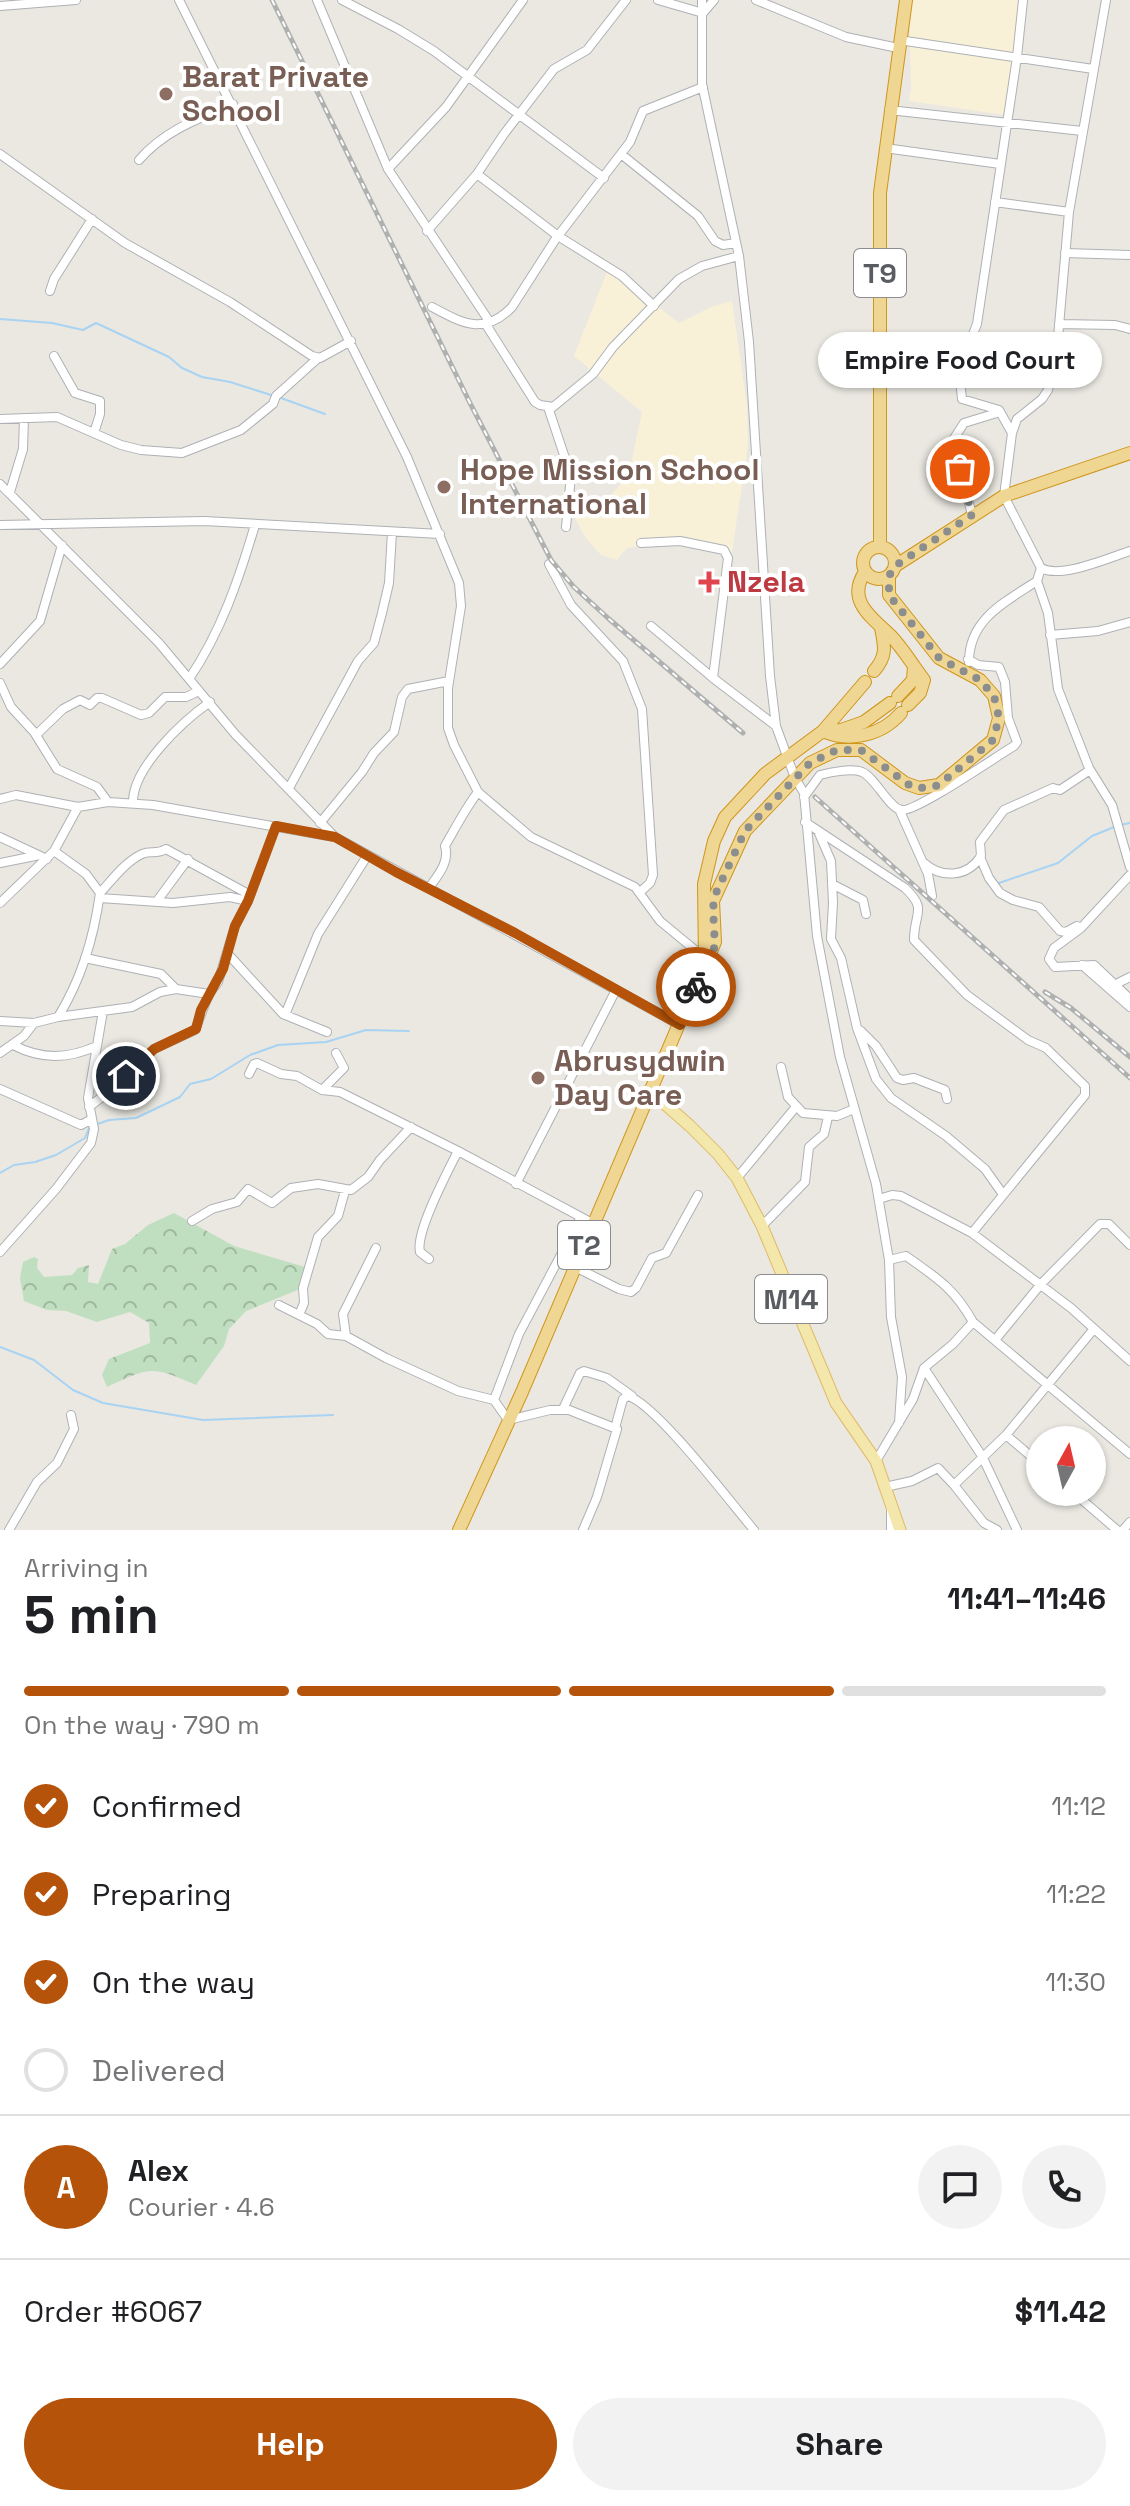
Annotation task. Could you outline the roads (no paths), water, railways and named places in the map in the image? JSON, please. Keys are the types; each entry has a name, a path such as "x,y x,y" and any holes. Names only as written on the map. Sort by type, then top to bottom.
{"highway":[{"name":"T9","path":"880,547 880,193 906,0"},
{"path":"706,959 715,947 715,895 738,844 745,831 810,763 837,750 850,748 868,753 912,787 927,788 939,785 993,740 999,718 994,696 980,680 939,658 889,595 892,571 893,555 880,547 866,554 865,572 875,579 892,571 1004,496 1130,453"},
{"path":"823,731 834,736 864,735 892,723 923,686 924,680 914,666 891,636 865,612 858,599 858,586 865,572"},
{"path":"874,671 884,659 881,628"},
{"path":"823,731 841,730 864,722 913,680 914,666"},
{"path":"706,959 704,884 714,841 725,817 752,786 823,731 865,682"},
{"name":"T2","path":"459,1530 594,1224 706,959"}],"main road":[{"name":"M14","path":"649,1090 707,1143 737,1178 762,1226 836,1403 876,1461 900,1530"}],"street":[{"path":"0,6 76,0"},
{"path":"179,0 233,104 288,222 351,341 440,534 461,592 460,620 449,681 448,728 478,792 531,837 629,883 640,892 660,921 706,959"},
{"path":"317,0 388,169 535,402 548,407 558,403 593,374 613,347 679,279 692,271 739,256"},
{"path":"342,0 398,29 604,178"},
{"path":"388,169 429,127 523,0"},
{"path":"427,231 477,174 554,69 587,50 626,0"},
{"path":"658,0 703,13"},
{"path":"702,0 703,87 739,256 749,342 770,676 776,726 804,797 817,936 840,1057 879,1199 889,1260 891,1317 902,1377 899,1423"},
{"path":"703,13 714,0"},
{"path":"756,0 846,37 1093,69"},
{"path":"1012,433 1000,412 962,399 958,376 977,324 1023,0"},
{"path":"1106,0 1069,212 1056,360 1046,393 1036,406 1019,417 1012,433 1004,496 1041,568 1050,572 1069,570 1130,551"},
{"path":"432,307 469,325 505,314 558,236 621,154 643,111 703,87"},
{"path":"139,160 164,136 233,104"},
{"path":"889,110 1082,131"},
{"path":"884,148 1000,164"},
{"path":"0,154 162,266 230,302 317,359"},
{"path":"621,154 698,216 715,241 727,245 736,243"},
{"path":"477,174 558,236 622,276 654,306"},
{"path":"995,202 1069,212"},
{"path":"50,291 54,279 92,219"},
{"path":"1065,253 1130,255"},
{"path":"1059,324 1115,325 1130,329"},
{"path":"0,419 57,417 131,447 182,453 241,430 273,404 276,396 317,359 351,341"},
{"path":"966,354 1056,360"},
{"path":"54,356 75,393 100,401 94,433"},
{"path":"548,407 571,476 566,527"},
{"path":"972,515 953,440 964,423 1000,412"},
{"path":"10,492 23,449 24,418"},
{"path":"0,484 159,643 235,734 335,837 680,1025"},
{"path":"0,525 204,521 440,534"},
{"path":"189,679 215,638 255,525"},
{"path":"289,788 361,657 374,643 389,583 392,532"},
{"path":"641,543 680,541 724,550 728,558 713,678"},
{"path":"0,664 40,621 62,545"},
{"path":"549,564 574,609 623,661 642,709 653,875 650,883 640,892"},
{"path":"1041,568 1037,581 1048,613 1056,683 1090,770 1112,805 1126,837 1130,867"},
{"path":"971,675 968,659 971,638 977,628 1004,602 1037,581"},
{"path":"1050,635 1098,631 1130,622"},
{"path":"651,626 776,726"},
{"path":"899,809 906,810 930,798 1016,744 1008,718 1005,682 999,667 995,664 978,665 968,659"},
{"path":"320,823 394,732 402,697 408,689 449,681"},
{"path":"1,687 11,707 36,735 58,770 97,787 108,802"},
{"path":"36,735 63,709 80,700 90,705 100,697 141,715 149,713 165,697 186,697 199,691"},
{"path":"133,803 134,787 163,744 170,740 187,718 210,702"},
{"path":"804,797 820,775 854,770 867,775 899,809 924,863 932,896"},
{"path":"1089,919 1069,931 1060,931 1039,907 1000,893 980,857 980,842 1004,810 1053,788 1060,790 1090,770"},
{"path":"429,888 446,861 448,853 445,846 478,792"},
{"path":"0,799 16,795 78,807 108,802 133,803 335,837"},
{"path":"0,903 54,851 78,807"},
{"path":"805,822 905,888 919,906 914,940 975,1001 1028,1040 1046,1048 1085,1086 1085,1095 972,1233"},
{"path":"89,1107 154,1049 195,1030 209,994 218,982 235,926 276,826"},
{"path":"817,830 829,852 831,937 841,958 857,1028 872,1072 884,1090 974,1159 1002,1193"},
{"path":"0,837 47,859"},
{"path":"58,1017 73,991 85,958 100,896 123,867 144,853 170,849 249,898"},
{"path":"54,851 86,874 100,896"},
{"path":"0,863 36,856"},
{"path":"285,1015 318,934 367,856"},
{"path":"924,863 936,872 948,874 970,869 980,857"},
{"path":"157,901 188,859"},
{"path":"1130,875 1074,935 1054,948 1049,957 1055,967 1081,964 1099,968 1130,999"},
{"path":"832,884 863,900 866,914"},
{"path":"100,896 173,903 249,898"},
{"path":"227,953 285,1015 327,1032"},
{"path":"85,958 161,974 176,989"},
{"path":"1081,964 1130,1007"},
{"path":"1116,984 1130,977"},
{"path":"0,1021 34,1023 134,1007 160,992 176,989 209,994"},
{"path":"516,1184 616,990"},
{"path":"0,1252 91,1143 94,1129 89,1107 103,1011"},
{"path":"0,1053 13,1045 34,1023"},
{"path":"857,1028 876,1046 897,1078 914,1078 945,1090 947,1099"},
{"path":"13,1045 34,1054 67,1057 97,1046"},
{"path":"322,1090 344,1069 336,1053"},
{"path":"249,1074 254,1064 259,1064 281,1074 297,1076 322,1090 340,1092 594,1224"},
{"path":"781,1067 788,1097 795,1108 803,1113 828,1117 854,1109"},
{"path":"0,1089 81,1125 92,1119"},
{"path":"737,1178 795,1108"},
{"path":"762,1226 805,1182 809,1147 824,1134 828,1117"},
{"path":"192,1221 212,1209 237,1202 248,1189 272,1203 291,1188 321,1185 351,1190 363,1181 411,1127"},
{"path":"429,1259 420,1252 419,1242 430,1207 458,1151"},
{"path":"299,1315 304,1303 303,1288 318,1237 338,1216 345,1191"},
{"path":"575,1267 631,1292 652,1258 666,1253 698,1195"},
{"path":"879,1199 901,1196 972,1233 1071,1308 1130,1361"},
{"path":"494,1400 519,1334 581,1217"},
{"path":"995,1340 1041,1284 1100,1224 1109,1224 1130,1245"},
{"path":"346,1336 343,1314 376,1248"},
{"path":"889,1260 907,1256 941,1281 959,1297 973,1322 1130,1454"},
{"path":"279,1305 317,1324 328,1334 346,1336 452,1388 494,1400 508,1420 563,1409 618,1430 583,1530"},
{"path":"876,1461 913,1399 924,1368 973,1322"},
{"path":"954,1485 1006,1435 1093,1330"},
{"path":"924,1368 982,1456 1017,1530"},
{"path":"563,1409 580,1373 584,1371 607,1378 662,1421 754,1530"},
{"path":"615,1428 623,1399 632,1396"},
{"path":"9,1530 35,1484 57,1463 74,1429 71,1415"},
{"path":"1006,1435 1026,1452"},
{"path":"885,1487 912,1481 938,1468 978,1516 997,1530"},
{"path":"891,1506 891,1530"},
{"path":"1090,1506 1120,1530 1130,1522"}],"waterway":[{"path":"0,319 52,323 83,330 96,323 169,357 182,368 202,377 271,395"},
{"path":"281,398 325,414"},
{"path":"1120,825 1130,823"},
{"path":"999,883 1058,863 1092,836 1114,827"},
{"path":"95,1125 109,1120 136,1118 180,1097 190,1084 211,1079 250,1055 278,1045 326,1042 366,1030 409,1031"},
{"path":"0,1173 14,1165 56,1155 85,1138 90,1126"},
{"path":"0,1347 34,1360 73,1390 103,1403 203,1420 333,1415"}],"railway":[{"path":"272,0 470,403 551,560 574,587 609,619 743,733"},
{"path":"815,797 1130,1078"},
{"path":"1045,992 1071,1008 1130,1057"}],"place":[{"name":"Barat Private School","path":"166,94"},
{"name":"Empire Food Court","path":"960,469"},
{"name":"Hope Mission School International","path":"444,487"},
{"name":"Nzela","path":"709,582"},
{"name":"Abrusydwin Day Care","path":"538,1078"}]}
